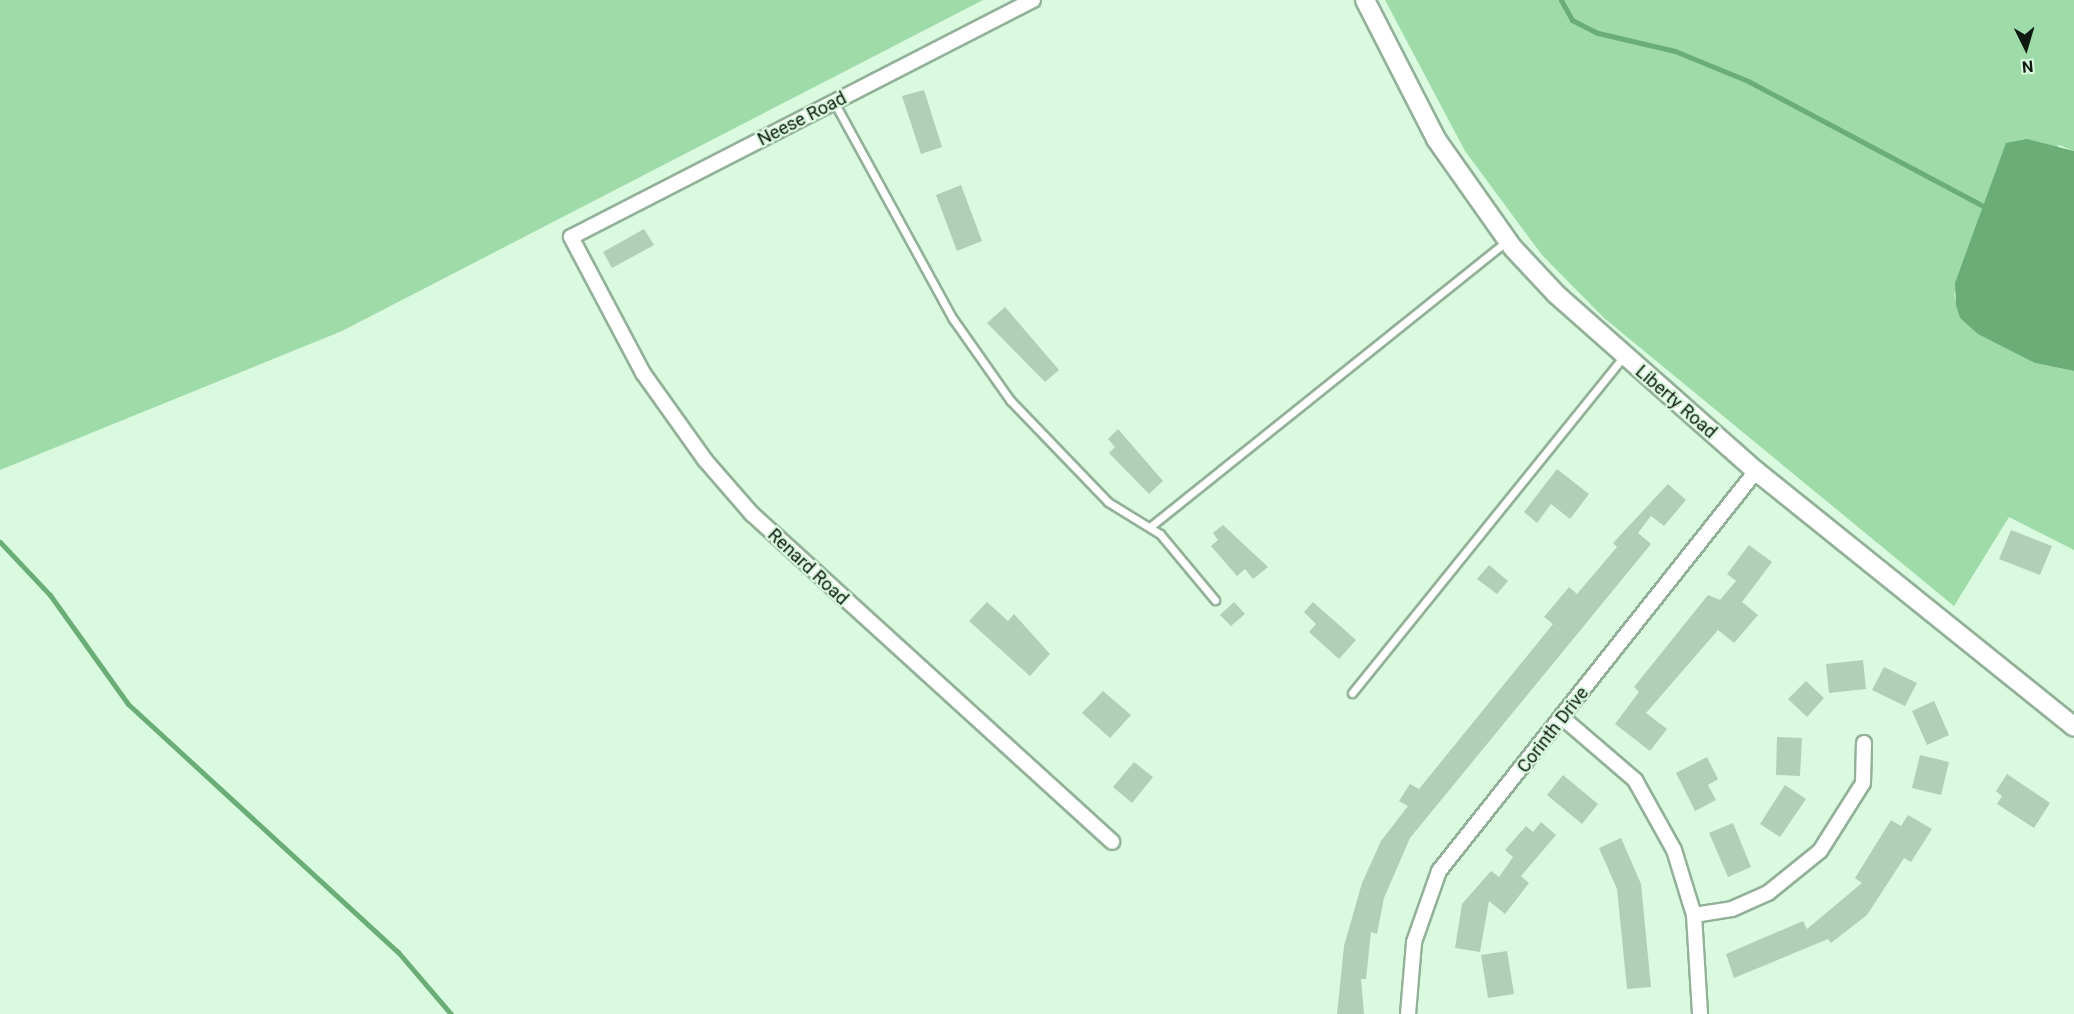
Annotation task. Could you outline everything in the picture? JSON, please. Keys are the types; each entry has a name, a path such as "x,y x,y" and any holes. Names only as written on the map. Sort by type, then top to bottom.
{"street":[{"name":"Neese Road","path":"571,237 1033,0"},
{"name":"Liberty Road","path":"1365,0 1437,139 1508,240 1623,357 1756,471 2074,727"},
{"name":"Renard Road","path":"571,237 643,373 705,460 752,514 1112,842"},
{"name":"Corinth Drive","path":"1408,1014 1413,942 1439,872 1564,719 1756,471"},
{"path":"1564,719 1635,780 1674,850 1694,915 1700,1014"},
{"path":"1694,915 1732,909 1768,893 1820,852 1863,783 1864,743"}],"lane":[{"path":"834,102 953,319 1010,400 1108,502 1151,526 1215,600"},
{"path":"1151,526 1508,240"},
{"path":"1352,693 1623,357"}],"shaded area":[{"path":"0,0 983,0 342,331 0,470"},
{"path":"1385,0 2074,0 2074,151 2059,145 1954,294 1960,318 2035,363 2074,371 2074,550 2009,517 1954,606 1604,318 1542,255 1465,151"},
{"path":"2027,139 2074,151 2074,371 2035,363 1978,334 1960,318 1956,305 1955,283 2006,143"}],"building":[{"path":"924,90 942,147 921,154 902,96"},
{"path":"961,185 982,241 957,251 936,195"},
{"path":"644,229 654,245 612,268 603,252"},
{"path":"1005,307 1059,370 1045,382 987,323"},
{"path":"1118,429 1163,481 1149,494 1109,453 1115,447 1108,439"},
{"path":"1557,469 1589,494 1570,519 1551,504 1537,523 1524,512"},
{"path":"1668,484 1686,500 1664,526 1651,516 1638,533 1651,544 1410,838 1384,898 1377,934 1371,932 1366,979 1361,979 1364,1014 1337,1014 1344,946 1362,883 1381,841 1408,806 1399,801 1410,784 1419,789 1553,624 1544,617 1569,587 1577,594 1617,547 1613,543"},
{"path":"1223,525 1268,567 1253,579 1245,569 1237,576 1211,546 1218,540 1213,533"},
{"path":"2011,530 2052,546 2040,575 1999,559"},
{"path":"1749,545 1772,562 1742,602 1758,615 1734,643 1718,630 1646,713 1667,729 1650,751 1615,724 1639,692 1634,687 1708,595 1720,600 1736,581 1727,574"},
{"path":"1489,565 1508,581 1497,594 1477,579"},
{"path":"987,602 1008,621 1014,614 1050,654 1030,676 969,621"},
{"path":"1234,602 1245,614 1231,626 1220,615"},
{"path":"1313,602 1356,640 1339,659 1309,632 1316,624 1304,612"},
{"path":"1863,660 1866,689 1829,693 1826,664"},
{"path":"1884,667 1917,683 1905,706 1872,690"},
{"path":"1806,681 1824,698 1807,717 1788,699"},
{"path":"1103,691 1131,715 1110,738 1082,713"},
{"path":"1934,701 1949,735 1927,745 1912,711"},
{"path":"1777,737 1802,738 1800,776 1776,775"},
{"path":"1920,755 1949,762 1941,795 1912,788"},
{"path":"1707,757 1718,779 1708,785 1716,800 1695,811 1676,773"},
{"path":"1134,762 1153,777 1132,803 1113,787"},
{"path":"2007,774 2050,803 2034,828 1997,804 2002,796 1996,791"},
{"path":"1563,775 1598,804 1582,824 1547,795"},
{"path":"1785,785 1806,799 1780,837 1760,824"},
{"path":"1908,815 1932,829 1911,862 1904,858 1867,915 1831,943 1828,939 1734,978 1726,954 1803,921 1807,929 1862,883 1855,878 1891,820 1901,826"},
{"path":"1541,822 1556,835 1521,876 1529,883 1505,914 1489,901 1480,952 1455,948 1462,904 1491,871 1499,877 1513,857 1505,850 1526,826 1533,832"},
{"path":"1733,823 1751,867 1728,877 1709,833"},
{"path":"1621,838 1641,884 1651,987 1627,989 1617,889 1599,848"},
{"path":"1507,951 1514,994 1488,998 1481,955"}],"waterway":[{"path":"1561,0 1572,20 1598,33 1675,51 1748,81 1985,207"},
{"path":"0,542 50,595 128,704 398,952 451,1014"}]}
